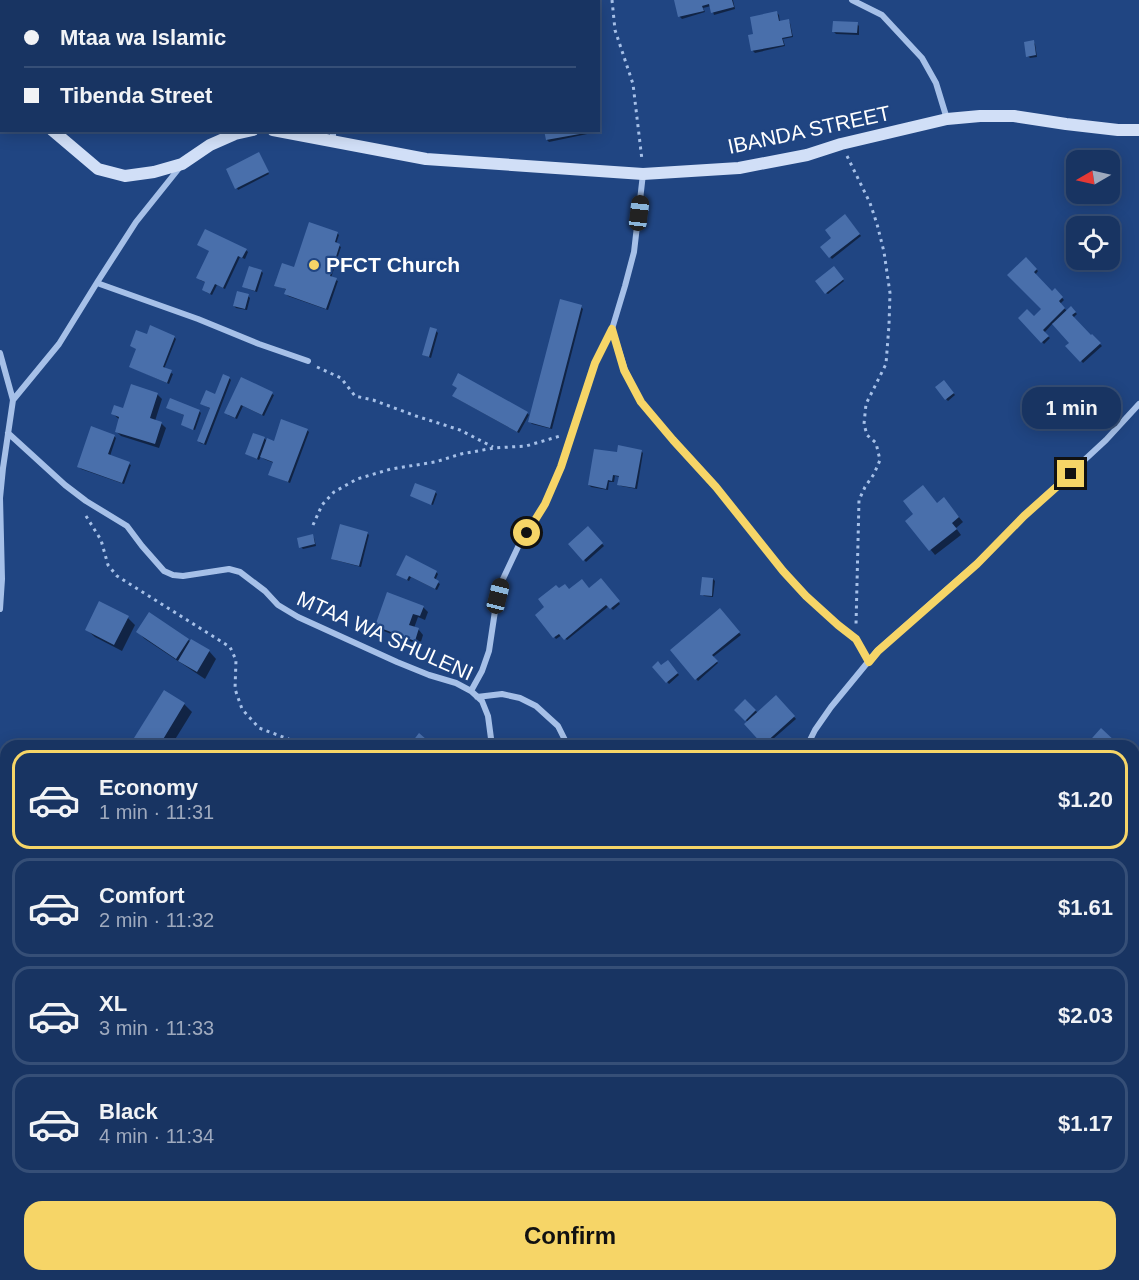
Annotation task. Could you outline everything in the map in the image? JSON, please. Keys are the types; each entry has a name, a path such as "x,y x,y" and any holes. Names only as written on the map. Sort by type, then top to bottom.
{"street":[{"path":"852,0 882,15 922,58 936,82 947,119"},
{"name":"IBANDA STREET","path":"293,132 332,136 426,159 643,174 739,168 807,155 841,144 947,119 980,116 1014,116 1118,130 1139,130"},
{"path":"54,132 98,169 125,176 154,172 182,164 210,146 244,132"},
{"path":"13,400 59,344 136,222 182,164"},
{"path":"471,691 489,651 502,581 518,547 545,504 561,467 595,363 612,329 634,252 643,174"},
{"path":"97,283 308,361"},
{"path":"612,329 624,370 641,402 716,487 783,571 806,596 856,639 869,662"},
{"path":"0,353 13,400 0,498 2,535 0,609"},
{"path":"810,740 831,707 878,651 977,564 1024,516 1099,447 1139,404"},
{"name":"MTAA WA SHULENI","path":"8,433 76,493 127,526 164,571 183,576 229,569 240,572 279,605 298,617 397,662 456,683 471,691 482,701 488,716 491,740"},
{"path":"477,697 502,694 520,698 536,706 558,726 565,740"}],"path":[{"path":"612,0 615,30 633,84 643,174"},
{"path":"841,144 870,203 877,224 890,293 890,325 886,363 866,404 864,424 867,435 876,443 880,460 859,500 856,639"},
{"path":"308,361 341,378 355,396 383,403 460,430 494,448"},
{"path":"313,525 322,505 334,492 357,479 461,454 494,448 526,446 573,431"},
{"path":"76,493 101,540 108,565 117,576 230,647 236,660 235,688 242,709 259,728 292,740"}],"building":[{"path":"674,0 732,0 734,7 711,13 709,4 702,6 704,11 678,17"},
{"path":"777,11 779,21 789,19 792,36 782,38 784,45 751,51 748,35 753,34 750,17"},
{"path":"833,21 858,22 857,33 832,32"},
{"path":"1034,40 1036,55 1026,57 1024,42"},
{"path":"544,132 591,132 546,140"},
{"path":"259,152 269,172 235,189 226,169"},
{"path":"845,214 860,234 829,258 820,247 831,238 825,230"},
{"name":"PFCT Church","path":"309,222 338,232 335,242 340,244 330,276 337,278 326,309 284,294 286,289 274,286 282,263 294,267"},
{"path":"205,229 247,249 242,258 238,256 223,288 215,284 210,294 202,290 205,282 196,278 209,251 197,245"},
{"path":"1026,257 1037,269 1034,272 1052,291 1055,288 1063,297 1059,301 1065,308 1043,330 1049,336 1041,343 1018,318 1027,309 1034,316 1041,309 1007,275"},
{"path":"249,266 262,270 255,291 242,287"},
{"path":"834,266 844,279 825,294 815,281"},
{"path":"237,291 249,294 245,309 233,306"},
{"path":"560,299 582,305 550,428 528,422"},
{"path":"1071,306 1076,312 1072,315 1101,343 1080,362 1065,346 1069,343 1052,324"},
{"path":"150,325 175,336 163,367 172,370 167,383 129,367 136,349 130,346 136,330 147,334"},
{"path":"430,327 437,329 429,357 422,355"},
{"path":"458,373 528,412 517,432 452,396 457,388 452,385"},
{"path":"223,374 230,377 204,444 197,441 210,408 200,404 206,390 215,394"},
{"path":"241,377 273,392 262,415 241,405 235,418 224,413"},
{"path":"944,380 954,393 945,400 935,387"},
{"path":"131,384 158,393 150,418 162,422 155,444 115,432 119,417 111,414 114,405 123,408"},
{"path":"170,398 200,410 193,430 181,425 184,415 166,408"},
{"path":"281,419 308,429 288,482 268,475 273,462 260,457 267,438 274,441"},
{"path":"91,426 115,435 108,454 130,462 122,483 77,467"},
{"path":"253,433 265,437 257,459 245,454"},
{"path":"618,445 642,450 635,488 617,485 619,476 613,475 612,481 608,480 606,489 588,485 594,449 617,452"},
{"path":"415,483 436,491 431,505 410,496"},
{"path":"923,485 937,503 944,497 959,517 952,523 957,529 929,551 905,521 913,514 903,501"},
{"path":"340,524 368,532 359,566 331,559"},
{"path":"588,526 603,543 583,561 568,544"},
{"path":"313,534 315,544 299,548 297,538"},
{"path":"406,555 437,571 434,578 439,581 435,589 409,576 407,580 396,575"},
{"path":"702,577 713,578 712,596 700,595"},
{"path":"601,578 620,601 610,609 606,605 564,640 559,634 553,638 535,615 544,607 538,599 556,585 559,588 565,584 569,589 582,579 589,588"},
{"path":"387,592 424,606 420,616 413,614 409,625 419,628 415,641 375,626"},
{"path":"99,601 129,616 114,645 85,630"},
{"path":"720,608 740,632 712,655 718,661 695,680 670,650"},
{"path":"149,612 189,639 176,659 136,632"},
{"path":"191,639 210,650 197,672 178,661"},
{"path":"668,660 678,673 666,683 652,667 658,661 661,665"},
{"path":"164,690 185,703 163,740 133,740"},
{"path":"776,695 795,716 769,740 758,740 744,724"},
{"path":"745,699 756,710 745,721 734,710"},
{"path":"1101,728 1114,740 1090,740"},
{"path":"419,733 427,740 414,740"}],"place":[{"name":"PFCT Church","path":"314,265"}],"route":[{"path":"527,533 545,504 561,467 595,363 612,329 624,370 641,402 716,487 783,571 806,596 856,639 869,662 878,651 977,564 1024,516 1071,474"}]}
